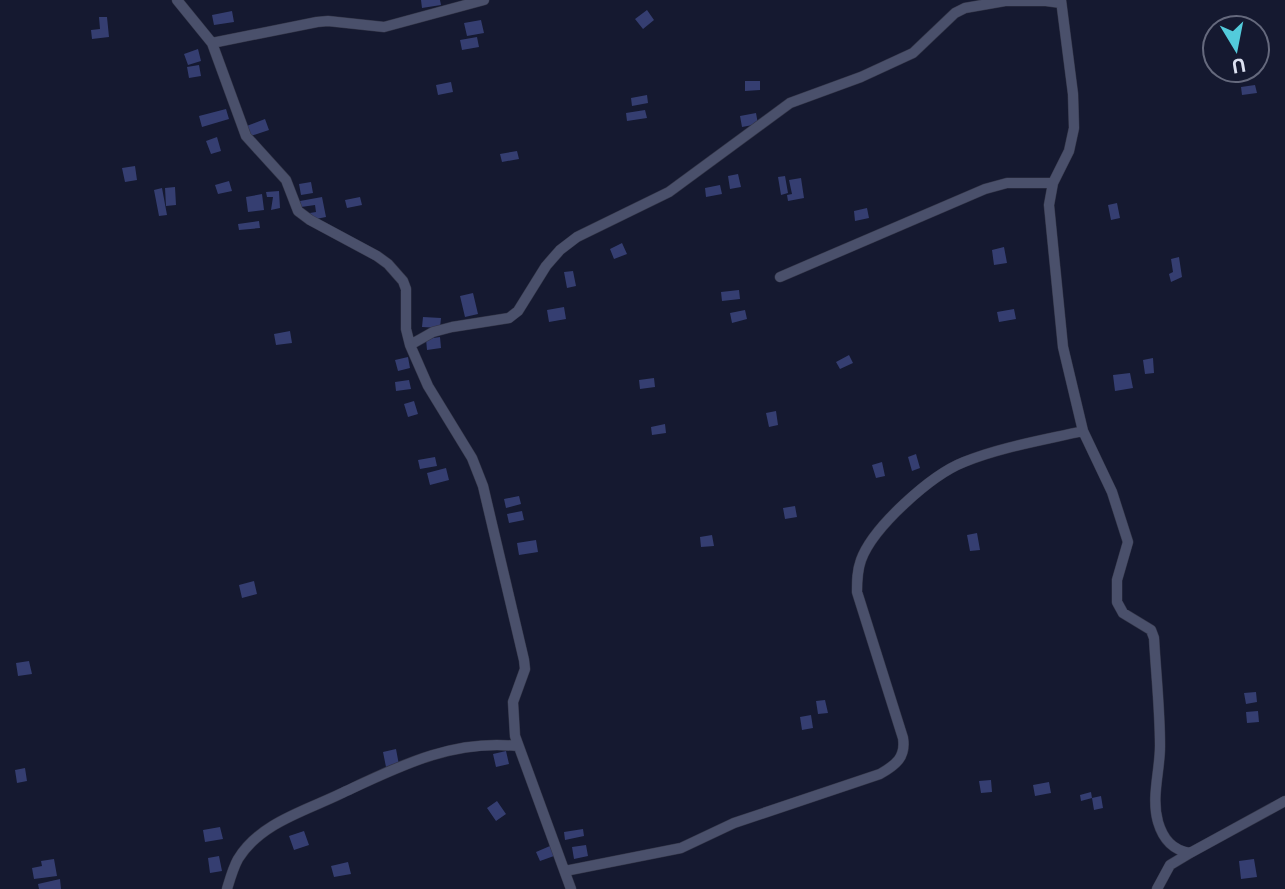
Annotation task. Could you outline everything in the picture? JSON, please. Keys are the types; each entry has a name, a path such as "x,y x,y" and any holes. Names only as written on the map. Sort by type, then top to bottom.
{"street":[{"path":"177,0 212,43 246,136 286,180 299,211 377,256 403,281 406,289 406,329 410,345 428,386 472,457 483,486 524,660 525,669 513,708 517,746 571,889"},
{"path":"212,43 328,21 384,27 484,0"},
{"path":"410,345 433,332 471,322 509,318 518,311 559,250 578,237 675,188 790,103 861,77 913,53 944,23 965,8 1005,1 1061,2 1073,94 1074,128 1069,150 1050,194 1049,221 1063,347 1083,431 1112,492 1128,542 1117,580 1116,602 1123,613 1151,630 1154,638 1160,745 1156,788 1158,822 1170,845 1179,851 1190,853"},
{"path":"780,277 985,189 1007,183 1054,183"},
{"path":"565,871 681,848 734,822 880,774 894,766 902,755 902,737 857,592 856,578 866,549 885,522 900,508 956,466 985,455 1083,431"},
{"path":"227,889 238,859 245,851 271,827 298,812 393,768 429,755 485,745 517,746"},
{"path":"1157,889 1170,864 1285,801"}],"building":[{"path":"421,0 440,0 441,5 422,8"},
{"path":"647,10 654,20 643,29 635,19"},
{"path":"232,11 234,22 214,25 212,15"},
{"path":"99,17 107,17 109,37 92,39 91,30 100,29"},
{"path":"481,20 484,33 467,36 464,23"},
{"path":"477,37 479,47 462,50 460,40"},
{"path":"198,49 201,61 188,65 184,54"},
{"path":"199,65 201,76 189,78 187,67"},
{"path":"745,81 760,81 760,90 745,91"},
{"path":"451,82 453,92 438,95 436,85"},
{"path":"1255,85 1257,93 1242,95 1241,87"},
{"path":"647,95 648,103 632,106 631,98"},
{"path":"226,109 229,119 202,127 199,116"},
{"path":"645,110 647,118 627,121 626,113"},
{"path":"756,113 758,124 742,127 740,116"},
{"path":"265,119 269,130 248,137 244,127"},
{"path":"217,137 221,151 211,154 206,141"},
{"path":"517,151 519,159 502,162 500,154"},
{"path":"135,166 137,180 125,182 122,168"},
{"path":"738,174 741,187 730,189 728,176"},
{"path":"785,176 788,193 781,195 778,177"},
{"path":"801,178 804,198 788,201 787,195 792,194 789,180"},
{"path":"229,181 232,191 218,194 215,185"},
{"path":"311,182 313,193 301,195 299,184"},
{"path":"720,185 722,194 706,197 705,188"},
{"path":"175,187 176,205 166,206 165,188"},
{"path":"162,188 167,215 159,216 154,190"},
{"path":"279,191 280,208 271,210 273,197 267,197 266,192"},
{"path":"262,194 264,210 248,212 246,197"},
{"path":"322,197 326,217 311,220 310,213 316,212 315,205 301,207 300,201"},
{"path":"360,197 362,205 347,208 345,200"},
{"path":"1117,203 1120,218 1111,220 1108,205"},
{"path":"867,208 869,218 855,221 854,211"},
{"path":"259,221 260,228 239,230 238,224"},
{"path":"622,243 627,254 614,259 610,249"},
{"path":"1004,247 1007,263 994,265 992,250"},
{"path":"1179,257 1182,277 1171,282 1171,259"},
{"path":"573,271 576,286 567,288 564,272"},
{"path":"739,290 740,299 722,301 721,292"},
{"path":"473,293 478,314 465,317 460,296"},
{"path":"564,307 566,319 549,322 547,310"},
{"path":"1014,309 1016,319 999,322 997,312"},
{"path":"745,310 747,319 732,323 730,313"},
{"path":"423,317 441,318 440,328 422,327"},
{"path":"290,331 292,343 276,345 274,334"},
{"path":"440,337 441,348 427,350 426,339"},
{"path":"849,355 853,363 840,369 836,362"},
{"path":"408,357 410,368 398,371 395,360"},
{"path":"1153,358 1154,373 1145,374 1143,360"},
{"path":"1130,373 1133,388 1115,391 1113,375"},
{"path":"654,378 655,387 640,389 639,380"},
{"path":"409,380 411,389 396,391 395,382"},
{"path":"414,401 418,414 408,417 404,404"},
{"path":"776,411 778,425 769,427 766,413"},
{"path":"665,424 666,433 652,435 651,427"},
{"path":"916,454 920,468 912,471 908,457"},
{"path":"435,457 437,466 420,469 418,460"},
{"path":"882,462 885,476 876,478 872,465"},
{"path":"446,468 449,480 430,485 427,473"},
{"path":"519,496 521,504 506,508 504,499"},
{"path":"795,506 797,517 785,519 783,508"},
{"path":"522,511 524,520 509,523 507,514"},
{"path":"977,533 980,550 970,551 967,535"},
{"path":"712,535 714,546 701,547 700,537"},
{"path":"536,540 538,552 519,555 517,543"},
{"path":"254,581 257,594 242,598 239,585"},
{"path":"29,661 32,674 18,676 16,663"},
{"path":"1256,692 1257,702 1246,704 1244,693"},
{"path":"825,700 828,713 818,714 816,701"},
{"path":"1258,711 1259,722 1247,723 1246,712"},
{"path":"811,715 813,728 802,730 800,717"},
{"path":"396,749 399,765 386,767 383,752"},
{"path":"506,751 509,764 496,767 493,754"},
{"path":"25,768 27,781 17,783 15,770"},
{"path":"991,780 992,792 981,793 979,781"},
{"path":"1049,782 1051,793 1035,796 1033,785"},
{"path":"1091,792 1092,798 1081,801 1080,795"},
{"path":"1101,796 1103,808 1094,810 1092,798"},
{"path":"497,801 506,814 496,821 487,808"},
{"path":"220,827 223,839 205,842 203,830"},
{"path":"583,829 584,836 565,840 564,832"},
{"path":"304,831 309,845 294,850 289,836"},
{"path":"586,845 588,856 574,859 572,847"},
{"path":"550,846 554,856 540,861 536,852"},
{"path":"219,856 222,871 210,873 208,858"},
{"path":"54,859 57,876 34,879 32,868 42,866 41,861"},
{"path":"1254,859 1257,877 1241,879 1239,861"},
{"path":"348,862 351,874 334,877 331,866"},
{"path":"60,879 61,889 39,889 38,884"}]}
